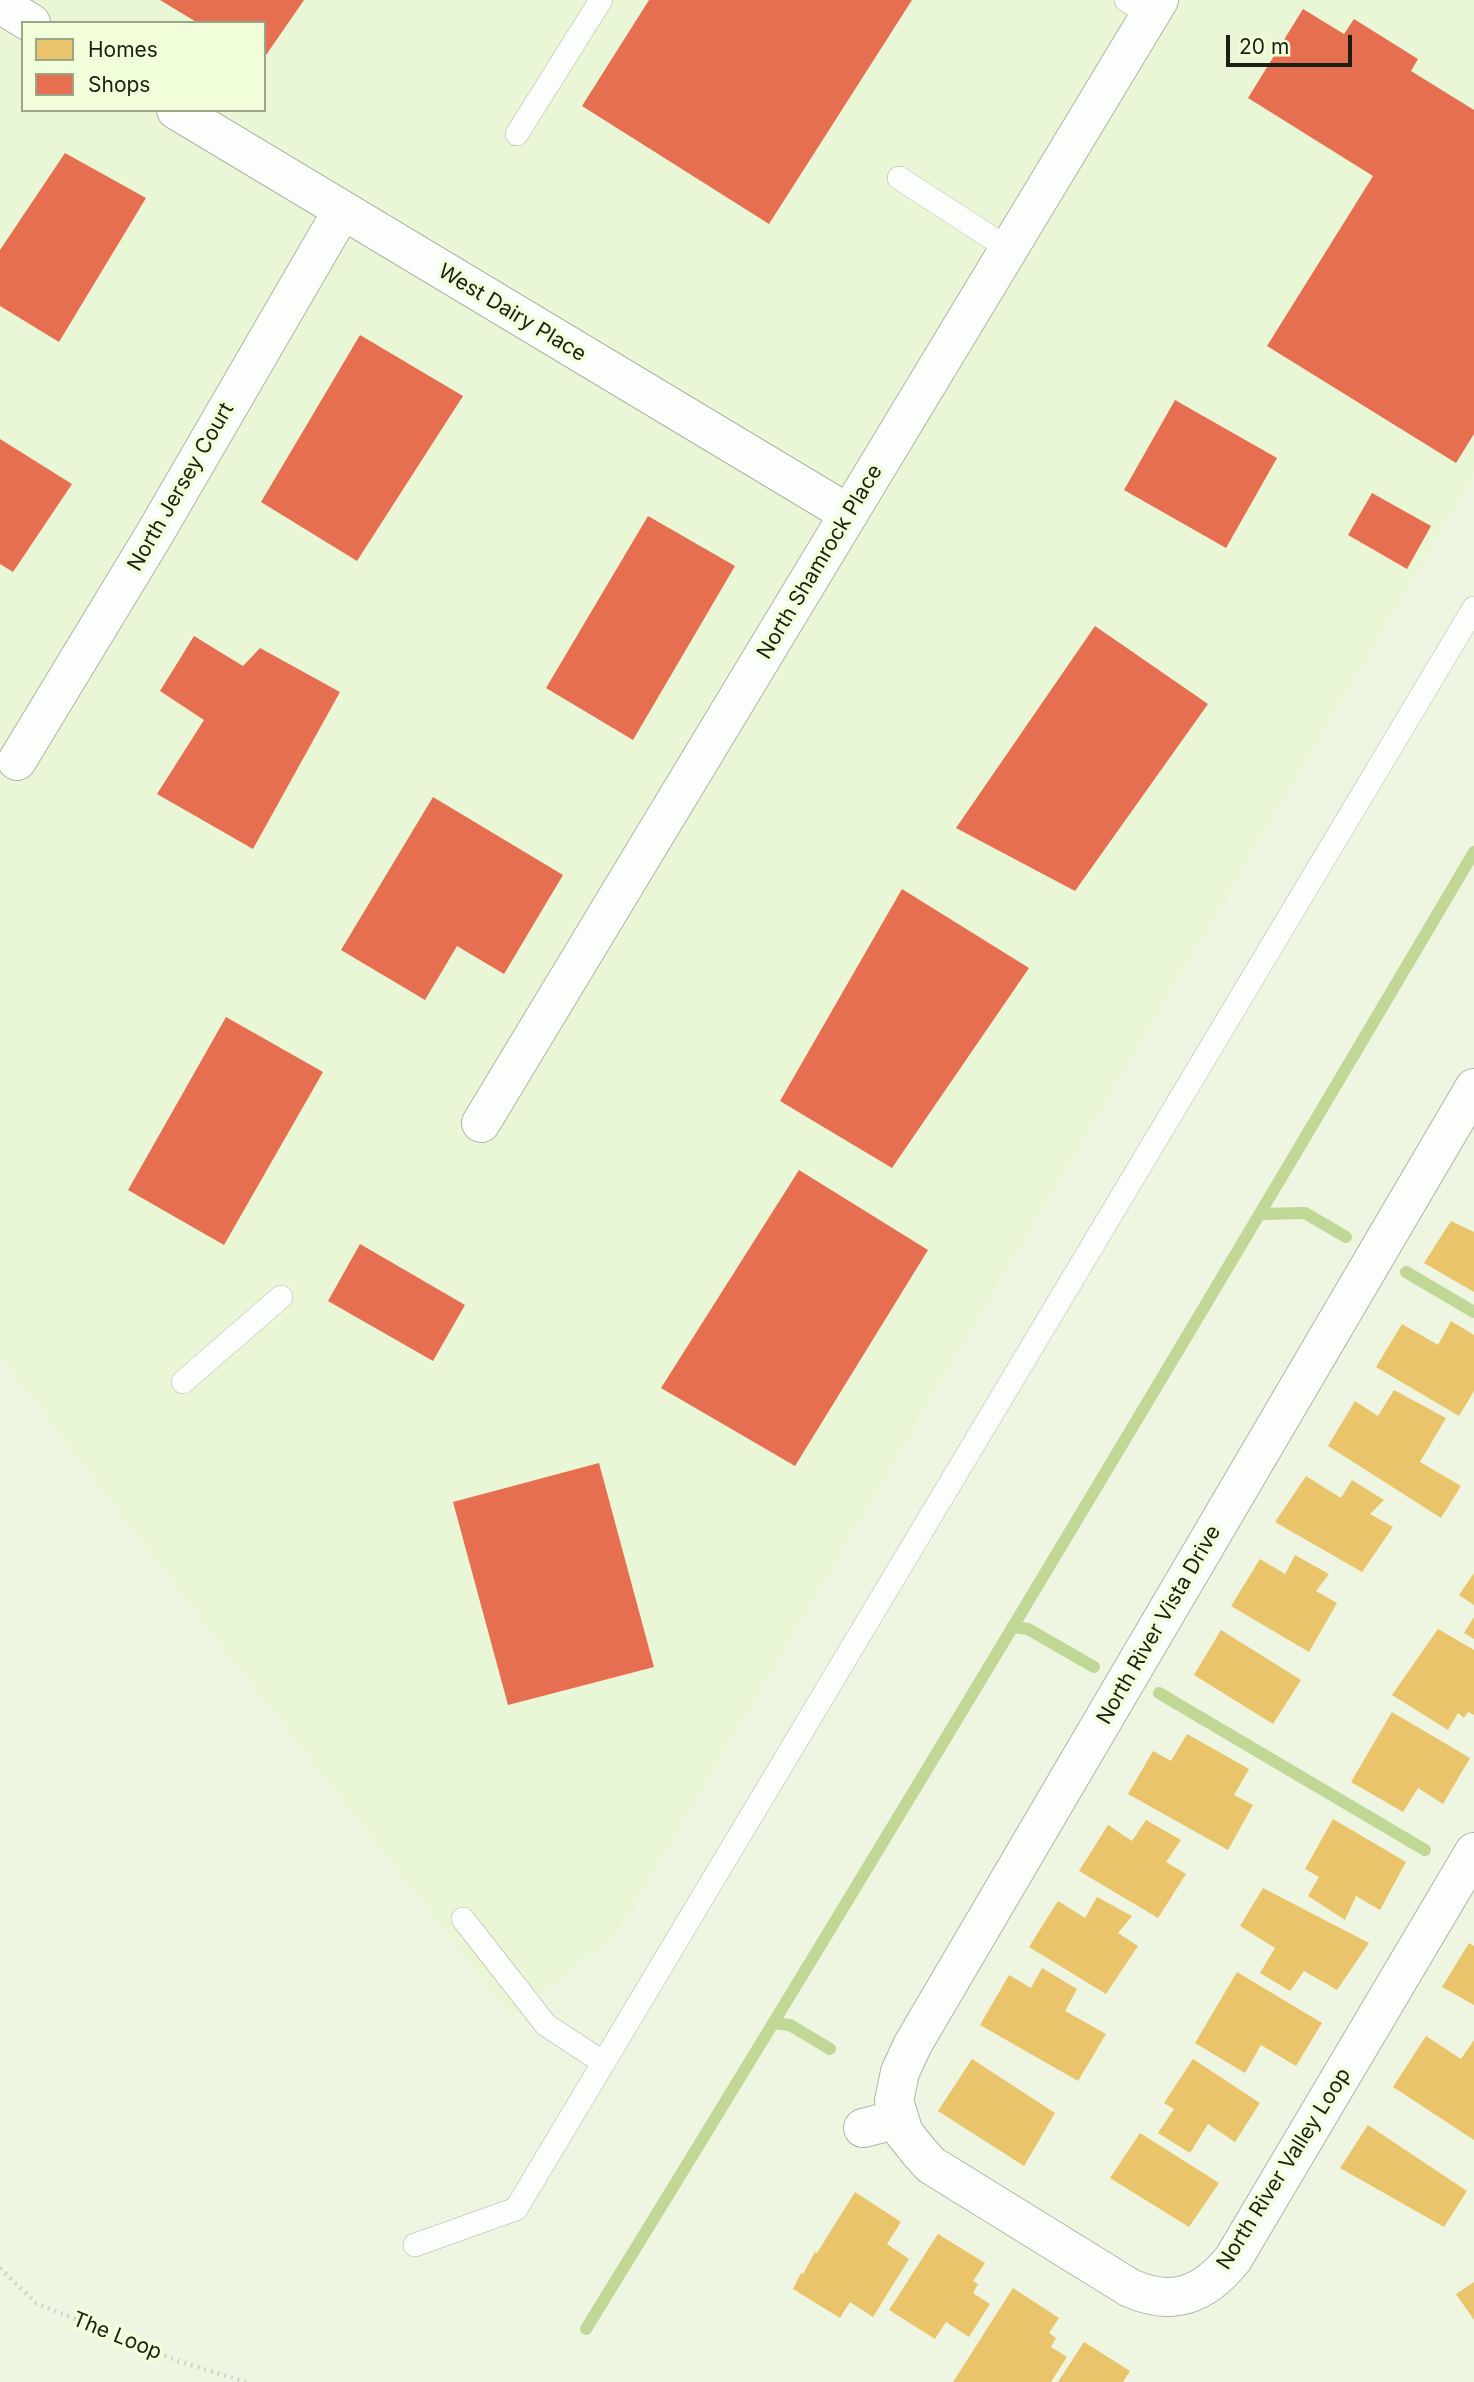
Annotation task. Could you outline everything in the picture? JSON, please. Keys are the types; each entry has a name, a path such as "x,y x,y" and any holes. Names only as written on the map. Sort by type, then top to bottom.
{"street":[{"path":"0,4 27,21"},
{"name":"North Shamrock Place","path":"481,1123 1009,249 1145,5"},
{"name":"West Dairy Place","path":"179,112 849,514"},
{"name":"North Jersey Court","path":"8,768 154,535 342,211"},
{"name":"North River Vista Drive","path":"931,2165 904,2133 894,2101 900,2072 913,2044 1474,1088"},
{"name":"North River Valley Loop","path":"931,2165 1130,2288 1150,2297 1173,2297 1197,2303 1233,2259 1474,1852"},
{"path":"863,2128 899,2119"}],"lane":[{"path":"517,134 601,0"},
{"path":"899,178 1009,249"},
{"path":"415,2245 516,2209 1474,608"},
{"path":"183,1382 281,1297"},
{"path":"463,1919 546,2025 604,2063"}],"path":[{"name":"The Loop","path":"0,2268 36,2304 178,2361 246,2382"}],"shaded area":[{"path":"0,0 1474,0 1474,476 617,1935 512,2017 236,1665 0,1357"}],"building: Homes":[{"path":"1451,1221 1474,1232 1474,1292 1424,1263"},
{"path":"1451,1321 1474,1335 1474,1391 1459,1416 1376,1367 1402,1324 1438,1345"},
{"path":"1394,1390 1446,1418 1420,1462 1461,1486 1441,1518 1328,1446 1355,1401 1378,1416"},
{"path":"1306,1476 1341,1498 1352,1480 1384,1500 1370,1514 1393,1527 1362,1572 1275,1522"},
{"path":"1295,1555 1329,1574 1316,1591 1337,1603 1309,1652 1231,1606 1260,1559 1285,1574"},
{"path":"1474,1573 1474,1605 1459,1595"},
{"path":"1474,1617 1474,1639 1464,1633"},
{"path":"1438,1629 1474,1650 1474,1715 1468,1712 1464,1718 1458,1713 1448,1730 1392,1695"},
{"path":"1221,1630 1301,1680 1273,1724 1194,1675"},
{"path":"1392,1712 1470,1758 1443,1804 1418,1788 1403,1812 1351,1782"},
{"path":"1187,1734 1249,1769 1234,1795 1253,1805 1228,1850 1128,1794 1153,1751 1171,1761"},
{"path":"1333,1819 1406,1862 1380,1910 1356,1896 1345,1920 1308,1896 1319,1877 1305,1869"},
{"path":"1146,1820 1181,1840 1166,1862 1186,1874 1158,1918 1079,1871 1108,1825 1132,1841"},
{"path":"1263,1888 1369,1943 1337,1990 1304,1971 1290,1991 1260,1973 1275,1948 1240,1926"},
{"path":"1097,1897 1132,1916 1118,1933 1138,1946 1106,1994 1029,1947 1058,1901 1085,1918"},
{"path":"1469,1943 1474,1946 1474,2005 1442,1987"},
{"path":"1042,1968 1077,1989 1065,2011 1106,2034 1078,2081 980,2025 1009,1975 1031,1988"},
{"path":"1237,1972 1322,2023 1296,2066 1261,2045 1245,2073 1195,2043"},
{"path":"1426,2036 1461,2059 1474,2040 1474,2140 1393,2087"},
{"path":"972,2059 1055,2113 1024,2166 938,2111"},
{"path":"1193,2059 1260,2103 1235,2142 1208,2124 1190,2153 1158,2133 1174,2109 1164,2103"},
{"path":"1368,2125 1467,2191 1444,2227 1340,2168"},
{"path":"1140,2133 1219,2183 1189,2227 1110,2178"},
{"path":"855,2192 901,2222 887,2244 909,2259 873,2317 850,2302 840,2318 793,2289"},
{"path":"938,2234 985,2263 973,2281 978,2284 973,2293 990,2304 969,2337 946,2322 935,2339 889,2310"},
{"path":"1474,2282 1474,2320 1456,2294"},
{"path":"1013,2288 1059,2318 1049,2333 1056,2338 1051,2347 1067,2357 1051,2382 953,2382"},
{"path":"1084,2342 1130,2371 1123,2382 1058,2382"}],"building: Shops":[{"path":"160,0 304,0 266,55 266,21 195,21"},
{"path":"649,0 912,0 769,224 582,106"},
{"path":"1303,9 1344,34 1354,19 1418,59 1411,71 1474,110 1474,434 1456,463 1267,346 1373,176 1248,98"},
{"path":"65,153 146,198 59,342 0,306 0,250"},
{"path":"360,335 463,396 357,561 261,502"},
{"path":"1175,400 1277,458 1226,548 1124,490"},
{"path":"0,439 72,484 13,572 0,564"},
{"path":"1372,493 1431,526 1407,569 1348,535"},
{"path":"648,516 735,566 633,740 546,688"},
{"path":"1095,626 1208,704 1075,891 956,828"},
{"path":"194,636 243,666 260,648 340,692 253,849 157,794 204,720 160,691"},
{"path":"433,797 563,875 504,974 457,946 425,1000 341,950"},
{"path":"902,889 1029,968 892,1168 780,1101"},
{"path":"226,1017 323,1072 224,1245 128,1190"},
{"path":"799,1170 928,1250 795,1466 661,1388"},
{"path":"360,1244 465,1305 433,1361 328,1301"},
{"path":"599,1463 654,1667 508,1705 453,1502"}],"waterway":[{"path":"586,2329 1033,1593 1474,852"},
{"path":"1260,1214 1305,1213 1346,1237"},
{"path":"1406,1272 1474,1312"},
{"path":"1012,1627 1028,1629 1094,1667"},
{"path":"1159,1693 1425,1850"},
{"path":"773,2023 790,2025 830,2049"}]}
